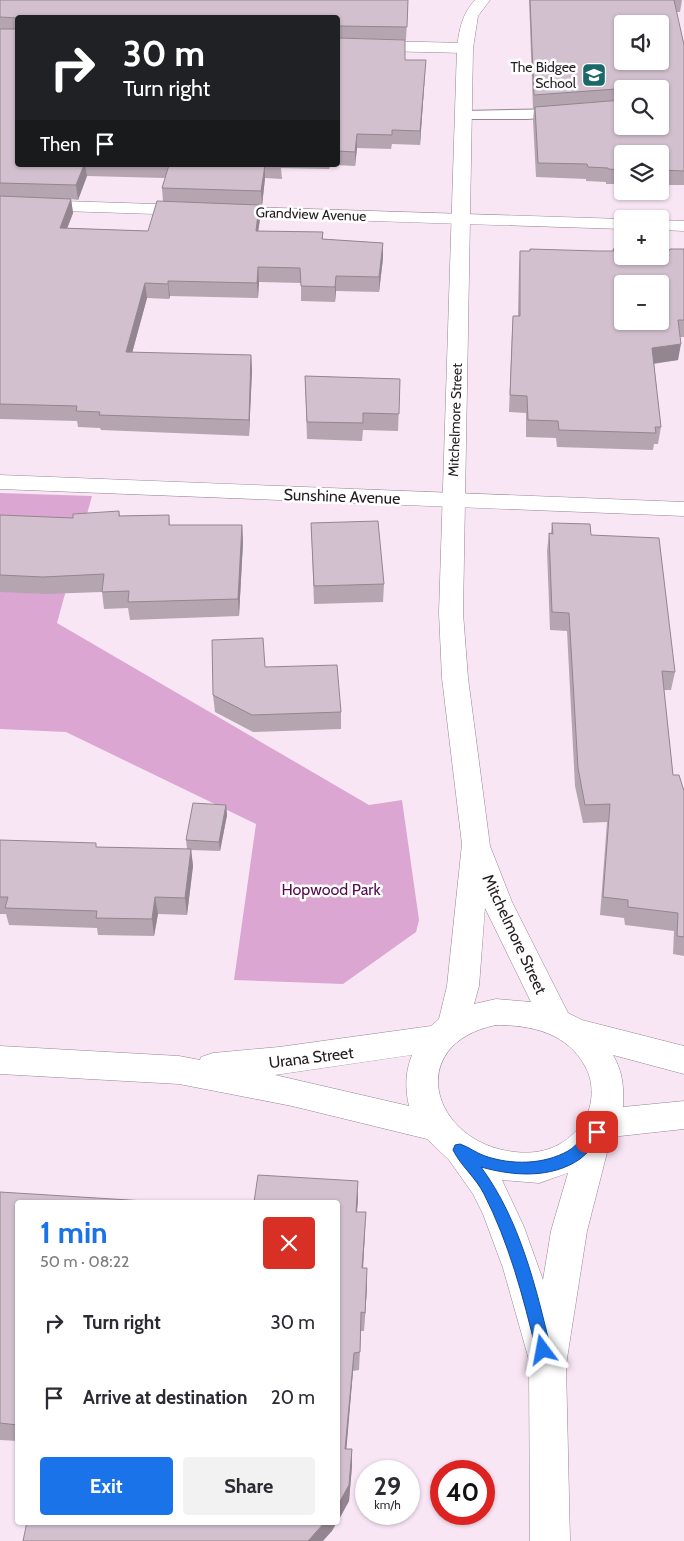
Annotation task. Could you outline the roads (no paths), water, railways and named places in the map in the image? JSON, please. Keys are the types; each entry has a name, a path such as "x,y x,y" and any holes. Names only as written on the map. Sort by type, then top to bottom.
{"street":[{"name":"Mitchelmore Street","path":"447,1032 463,986 476,844 455,678 451,613 452,501 465,48 466,29 470,16 483,0"},
{"path":"340,45 465,48"},
{"name":"Grandview Avenue","path":"0,204 614,224"},
{"path":"669,225 684,226"},
{"name":"Sunshine Avenue","path":"0,482 684,509"},
{"name":"Mitchelmore Street","path":"476,844 497,902 565,1027"},
{"path":"547,1365 532,1303 510,1232 487,1187 448,1138 431,1120 424,1102 421,1083 425,1061 436,1042 447,1032 474,1016 496,1012 521,1012 550,1019 565,1027 591,1048 603,1069 607,1087 608,1105 598,1130 569,1232 547,1365 550,1541"},
{"path":"565,1027 659,1055 684,1060"},
{"name":"Urana Street","path":"180,1070 279,1061 447,1032"},
{"name":"Urana Street","path":"0,1060 180,1070 292,1092 448,1138"},
{"path":"448,1138 480,1161 502,1167 531,1169 560,1162 575,1154 598,1130 684,1115"}],"lane":[{"path":"463,115 526,115 576,112"}],"place":[{"name":"The Bidgee School","path":"594,75"}],"park label":[{"name":"Hopwood Park","path":"331,889"}]}
